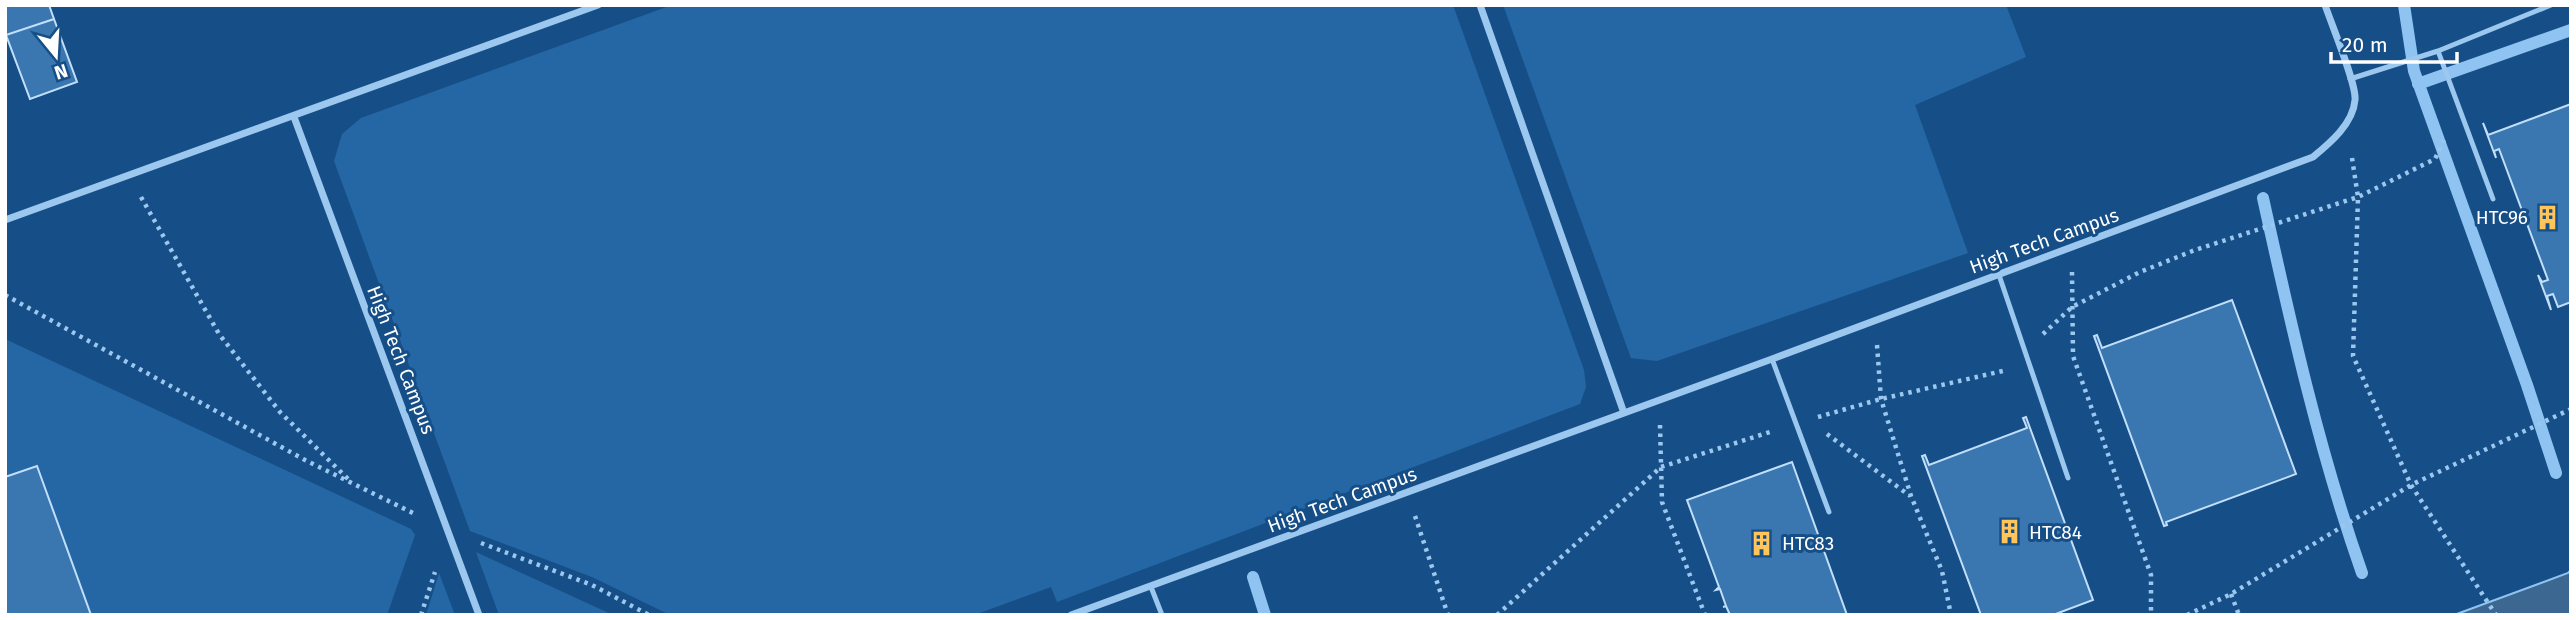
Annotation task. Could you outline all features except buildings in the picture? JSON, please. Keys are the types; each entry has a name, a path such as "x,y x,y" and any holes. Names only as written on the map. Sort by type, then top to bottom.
{"street":[{"path":"5,220 598,5"},
{"path":"1480,5 1624,413"},
{"path":"2325,5 2356,100 2347,122"},
{"name":"High Tech Campus","path":"293,117 479,615"},
{"name":"High Tech Campus","path":"1071,615 1772,359 2313,157 2332,142 2347,122"}],"lane":[{"path":"2350,79 2438,51 2551,5"},
{"path":"2438,51 2493,199"},
{"path":"1998,275 2068,478"},
{"path":"1772,359 1829,512"},
{"path":"1151,587 1162,615"}],"path":[{"path":"2347,122 2358,197 2353,356 2411,485 2496,615"},
{"path":"2024,351 2072,307 2140,272 2195,250 2358,197 2435,159 2445,139"},
{"path":"130,175 219,334 280,412 353,484"},
{"path":"2071,248 2073,356 2151,575 2151,615"},
{"path":"5,295 353,484 448,530 592,586 649,615"},
{"path":"1876,319 1881,399 1911,496 1942,571 1951,615"},
{"path":"1497,615 1661,467 1881,399 2029,365"},
{"path":"1660,400 1662,502 1704,615"},
{"path":"2187,615 2231,594 2411,485 2571,409"},
{"path":"1808,420 1911,496"},
{"path":"1407,492 1448,615"},
{"path":"421,615 448,530"},
{"path":"2231,594 2239,615"}],"shaded area":[{"path":"672,5 1453,5 1584,370 1586,387 1580,404 1057,602 1051,587 974,615 670,615 592,577 470,531 334,161 342,134 361,118"},
{"path":"1503,5 2006,5 2026,57 1915,105 1968,253 1657,361 1631,358"},
{"path":"5,339 411,529 415,535 387,615 5,615"},
{"path":"476,552 613,615 499,615"},
{"path":"2571,570 2571,615 2454,615 2568,573"},
{"path":"439,573 455,615 426,615"}],"waterway":[{"path":"2404,5 2414,71 2556,473"},
{"path":"2418,84 2571,30"},
{"path":"2263,198 2319,434 2362,573"},
{"path":"1253,577 1265,615"}],"place":[{"name":"HTC96","path":"2548,217"},
{"name":"HTC84","path":"2009,532"},
{"name":"HTC83","path":"1762,543"}]}
